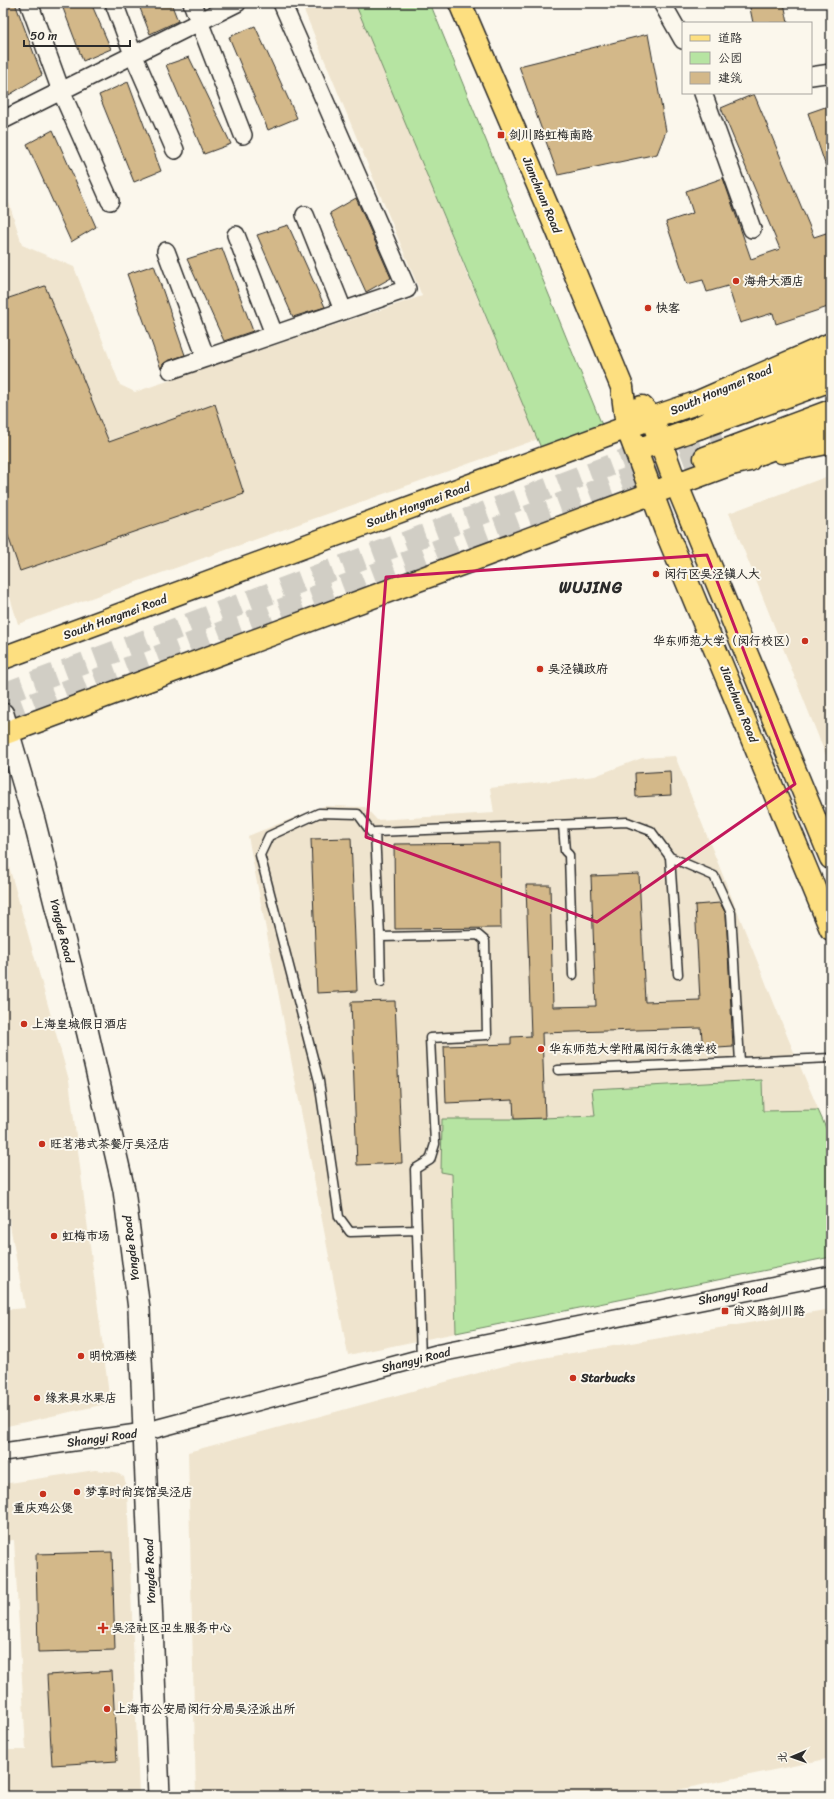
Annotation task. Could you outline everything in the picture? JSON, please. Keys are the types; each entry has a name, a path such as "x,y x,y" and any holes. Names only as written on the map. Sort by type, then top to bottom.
{"main road":[{"name":"Jianchuan Road","path":"460,3 556,227 622,387 627,427 635,450 831,929"},
{"name":"South Hongmei Road","path":"3,658 627,427 696,403 831,344"},
{"path":"696,403 799,373 831,360"},
{"path":"700,427 799,373"},
{"name":"South Hongmei Road","path":"635,450 831,380"},
{"name":"Jianchuan Road","path":"622,387 652,418 674,478 831,858"},
{"path":"674,478 831,411"},
{"path":"731,464 831,427"},
{"path":"5,726 649,486 674,478 731,464 831,442"}],"street":[{"path":"29,3 61,91 110,201"},
{"path":"114,3 133,54 175,150"},
{"path":"192,3 243,135"},
{"path":"3,120 237,3"},
{"path":"171,370 407,288 282,3"},
{"path":"662,3 682,38"},
{"path":"812,76 831,73"},
{"path":"704,94 752,229"},
{"path":"305,215 344,310"},
{"path":"236,234 274,334"},
{"path":"166,251 206,358"},
{"name":"Yongde Road","path":"5,726 34,820 88,1034 124,1190 139,1309 158,1796"},
{"name":"Shangyi Road","path":"3,1452 144,1432 440,1353 831,1275"}],"lane":[{"path":"371,832 358,814 320,813 269,836 260,855 319,1081 339,1217 350,1232 417,1230"},
{"path":"381,982 375,832 627,822 651,831 670,857 714,876 731,913 740,1062"},
{"path":"563,825 565,851 569,855 573,975"},
{"path":"670,857 678,974"},
{"path":"380,937 478,935 485,942 487,1035 430,1038 435,1144 430,1160 414,1169 421,1359"},
{"path":"558,1070 831,1058"}],"highlighted area":[{"path":"707,555 795,784 597,922 366,837 386,577"}],"shaded area":[{"path":"301,3 357,3 468,276 538,439 18,624 3,574 3,183 22,245 74,267 120,385 135,392 422,296"},
{"name":"华东师范大学（闵行校区）","path":"831,475 831,768 729,513"},
{"name":"华东师范大学附属闵行永德学校","path":"675,756 788,1038 831,1139 831,1257 348,1355 248,836 324,806 365,807 377,820 494,813 490,788 595,776 642,758"},
{"path":"3,845 69,1080 110,1403 3,1427 3,1310 25,1308 3,1186"},
{"path":"831,1309 831,1758 649,1796 196,1796 188,1452 519,1362"},
{"path":"95,1470 115,1472 124,1477 127,1487 139,1796 3,1796 3,1750 26,1750 14,1540 3,1541 3,1484"}],"green space":[{"path":"355,3 430,3 602,425 541,448"},
{"path":"762,1080 763,1111 818,1110 831,1139 831,1257 456,1333 452,1174 441,1172 442,1119 514,1119 595,1116 592,1089"}],"building":[{"path":"3,3 15,3 42,75 9,95 3,71"},
{"path":"61,3 91,3 111,49 83,61"},
{"path":"138,3 171,3 178,21 150,34"},
{"path":"749,3 784,3 788,22 753,22"},
{"path":"255,26 297,118 268,130 229,37"},
{"path":"648,34 666,131 657,154 558,175 519,66"},
{"path":"189,57 231,144 204,154 166,65"},
{"path":"128,82 161,171 134,182 99,95"},
{"name":"海舟大酒店","path":"754,94 814,237 829,232 831,239 831,306 776,324 773,313 740,323 728,286 707,292 703,280 687,284 666,222 693,213 686,191 723,178 751,259 780,249 721,108"},
{"path":"831,105 831,176 829,176 808,113"},
{"path":"53,130 96,227 71,242 27,144"},
{"path":"356,198 391,278 366,292 330,213"},
{"path":"288,225 325,307 293,317 257,235"},
{"path":"222,248 253,331 224,341 187,259"},
{"path":"154,265 185,355 167,361 163,364 161,369 127,274"},
{"path":"45,286 109,442 215,404 244,494 20,571 3,521 3,300"},
{"path":"670,771 671,795 636,797 635,773"},
{"path":"351,838 357,991 317,993 311,839"},
{"path":"500,843 501,928 395,929 394,844"},
{"path":"639,874 645,1002 700,1000 695,905 720,903 726,914 733,1047 703,1049 701,1028 542,1033 545,1118 514,1119 513,1100 446,1103 444,1046 511,1044 511,1037 531,1036 526,885 550,885 553,1007 596,1006 591,876"},
{"path":"395,1001 402,1163 357,1165 351,1002"},
{"name":"吴泾社区卫生服务中心","path":"112,1552 115,1650 38,1652 36,1554"},
{"path":"112,1671 117,1761 52,1765 47,1675"}],"tunnel":[{"path":"3,715 724,442"},
{"path":"3,694 656,448"}],"place":[{"name":"剑川路虹梅南路","path":"501,135"},
{"name":"海舟大酒店","path":"736,281"},
{"name":"快客","path":"648,308"},
{"name":"闵行区吴泾镇人大","path":"656,574"},
{"name":"华东师范大学（闵行校区）","path":"805,641"},
{"name":"吴泾镇政府","path":"540,669"},
{"name":"上海皇城假日酒店","path":"24,1024"},
{"name":"华东师范大学附属闵行永德学校","path":"541,1049"},
{"name":"旺茗港式茶餐厅吴泾店","path":"42,1144"},
{"name":"虹梅市场","path":"54,1236"},
{"name":"尚义路剑川路","path":"725,1311"},
{"name":"明悦酒楼","path":"81,1356"},
{"name":"Starbucks","path":"573,1378"},
{"name":"缘来具水果店","path":"37,1398"},
{"name":"梦享时尚宾馆吴泾店","path":"77,1492"},
{"name":"重庆鸡公煲","path":"43,1494"},
{"name":"吴泾社区卫生服务中心","path":"103,1628"},
{"name":"上海市公安局闵行分局吴泾派出所","path":"107,1709"}],"district":[{"name":"WUJING","path":"591,587"}]}
